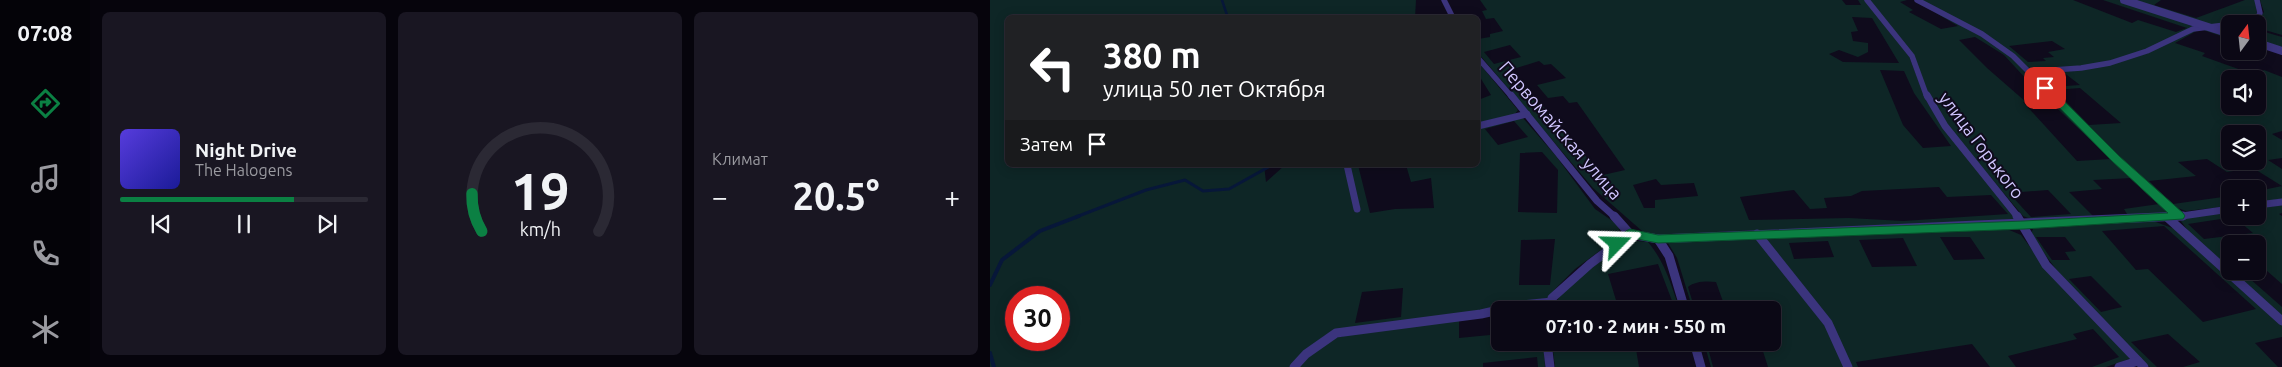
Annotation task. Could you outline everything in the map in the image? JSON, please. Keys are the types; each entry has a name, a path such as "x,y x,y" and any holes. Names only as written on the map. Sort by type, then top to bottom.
{"street":[{"path":"1444,0 1452,15"},
{"name":"улица Горького","path":"1867,0 1912,56 1929,102 1945,126 2024,225 2046,265 2141,364"},
{"path":"1917,0 1997,44 2031,74 2115,158 2178,216"},
{"path":"2124,0 2221,31"},
{"path":"2031,74 2039,71 2110,63 2147,51 2193,29 2225,25 2258,17 2260,13 2257,0"},
{"path":"2266,46 2282,51"},
{"name":"Первомайская улица","path":"1480,60 1527,114 1597,201 1620,221 1630,234"},
{"path":"1480,126 1527,114"},
{"path":"1347,167 1357,209"},
{"path":"2266,204 2282,202"},
{"path":"1552,301 1552,298 1590,264 1630,234 1658,239 2024,225 2168,218 2221,210"},
{"path":"2168,218 2282,321"},
{"path":"1757,234 1828,323 1848,367"},
{"path":"1658,239 1670,256 1683,301"},
{"path":"1294,367 1306,354 1336,333 1491,312"},
{"path":"1548,351 1550,367"},
{"path":"1697,351 1701,367"},
{"path":"2119,367 2141,364"}],"green space":[{"path":"990,0 1416,0 1415,15 1005,15 1005,167 1264,167 1266,182 1283,167 1358,167 1370,213 1395,209 1434,208 1431,178 1411,182 1407,167 1480,167 1480,127 1523,118 1556,156 1595,209 1614,222 1619,228 1620,236 1575,269 1555,289 1547,301 1491,301 1491,309 1336,331 1324,336 1291,367 990,367","holes":["1514,121 1528,137 1498,145 1485,129","1542,152 1558,170 1557,213 1518,212 1520,153","1555,239 1550,285 1519,285 1521,240","1403,288 1401,317 1355,323 1362,292"]},
{"path":"1480,0 1842,0 1846,5 1861,5 1858,0 1865,0 1909,56 1927,102 2016,219 1923,226 1736,231 1667,236 1642,231 1593,188 1480,55 1480,39 1490,37 1490,34 1503,31 1494,18 1486,19 1482,11 1487,10","holes":["1852,17 1872,18 1899,63 1843,62 1829,54 1839,50 1858,57 1868,52 1868,43 1853,41 1851,32 1858,31","1510,45 1521,57 1494,64 1484,52","1539,61 1544,65 1551,64 1566,78 1537,85 1548,98 1563,96 1569,103 1577,102 1625,170 1603,175 1559,127 1545,108 1504,72","1880,70 1904,71 1914,93 1951,146 1923,148 1903,125","1656,179 1661,185 1694,183 1698,196 1655,200 1655,208 1644,208 1633,185","1939,187 1947,197 1991,195 2008,214 1903,221 1849,218 1749,220 1740,197 1794,190 1810,209 1827,208 1824,198 1851,196 1862,191"]},
{"path":"1868,0 1907,0 1900,2 1913,10 1909,12 1941,29 1958,26 1914,0 1935,9 1986,37 2013,58 2110,156 2155,194 2167,211 2164,215 2036,221 2023,216 1947,126 1931,100 1912,56 1886,20","holes":["1975,37 2004,55 2028,81 2111,159 2077,161 2023,102 2026,102 1987,68 1959,40","2132,178 2159,204 2124,209 2127,214 2093,216 2069,192 2102,189 2093,180","2048,190 2071,214 2031,217 2009,193"]},
{"path":"1919,0 2073,0 2132,23 2138,20 2176,32 2187,28 2103,0 2119,0 2201,26 2145,50 2108,62 2032,73 2012,54","holes":["2052,41 2065,49 2048,52 2054,57 2043,58 2046,61 2028,62 2009,46"]},
{"path":"2130,0 2161,0 2154,5 2196,18 2245,0 2255,0 2256,15 2221,15 2219,28"},
{"path":"2260,0 2282,0 2282,35 2266,30 2266,15 2262,15 2264,12"},
{"path":"2206,28 2221,33 2221,36 2200,29 2175,43 2205,53 2202,56 2241,70 2221,70 2221,115 2266,115 2266,71 2282,77 2282,131 2272,134 2282,140 2282,158 2268,160 2282,169 2282,186 2256,170 2266,170 2266,125 2221,125 2221,168 2207,159 2178,162 2196,176 2149,181 2173,204 2221,197 2221,207 2186,211 2172,206 2116,156 2034,75 2111,63 2150,51 2195,29","holes":["2063,72 2080,85 2052,87 2040,75","2080,88 2121,123 2089,125 2055,90"]},
{"path":"2266,32 2282,37 2282,50 2266,45"},
{"path":"1480,64 1518,110 1515,114 1480,123 1480,99 1491,95 1480,77"},
{"path":"2224,170 2240,170 2227,172"},
{"path":"2282,186 2282,199 2266,201 2266,189"},
{"path":"2282,205 2282,213 2279,214 2282,216 2282,284 2266,270 2266,235 2237,235 2253,233 2244,225 2266,225 2266,207"},
{"path":"2221,212 2221,219 2188,224 2204,239 2221,237 2221,262 2189,232 2181,221 2183,218"},
{"path":"2153,221 2175,229 2221,270 2221,277 2164,226 2102,231 2136,270 2148,269 2203,322 2256,309 2224,280 2232,280 2282,325 2282,337 2255,343 2278,367 2183,367 2200,362 2168,334 2131,342 2157,367 2150,367 2101,321 2071,288 2031,234 2033,229","holes":["2036,237 2065,237 2076,251 2065,252 2070,260 2052,260","2091,276 2122,307 2101,312 2069,279"]},
{"path":"2007,229 2021,235 2036,255 2132,358 2106,367 2092,367 2119,357 2093,329 2073,334 2077,339 2008,356 2016,367 1990,367 1972,344 1856,362 1858,367 1851,367 1839,341 1762,238","holes":["1940,237 1970,237 1985,259 1954,260","1903,238 1917,266 1872,267 1859,240","1828,241 1834,257 1794,259 1789,243"]},
{"path":"1750,238 1757,240 1826,327 1846,367 1768,367 1763,351 1781,351 1781,301 1723,301 1716,282 1709,282 1698,283 1688,287 1692,301 1690,301 1677,258 1668,243"},
{"path":"1627,242 1648,242 1667,274 1677,301 1672,301 1658,264 1608,274 1616,301 1557,301 1571,283 1582,273 1615,248"},
{"path":"2241,280 2251,280 2282,307 2282,317"},
{"path":"1491,312 1491,316 1459,321 1459,338 1491,335 1491,351 1544,351 1545,367 1538,367 1537,357 1483,363 1483,367 1297,367 1331,338"},
{"path":"1553,351 1636,351 1639,367 1555,367"},
{"path":"1706,351 1709,351 1713,367 1711,367"}],"waterway":[{"path":"1222,0 1227,15"},
{"path":"1076,217 1146,190 1185,180 1203,191 1229,189 1268,167"},
{"path":"990,285 1002,260 1040,231 1079,216"},
{"path":"990,353 994,367"}],"route":[{"path":"1617,244 1630,234 1658,239 2024,225 2178,216 2115,158 2045,88"}]}
